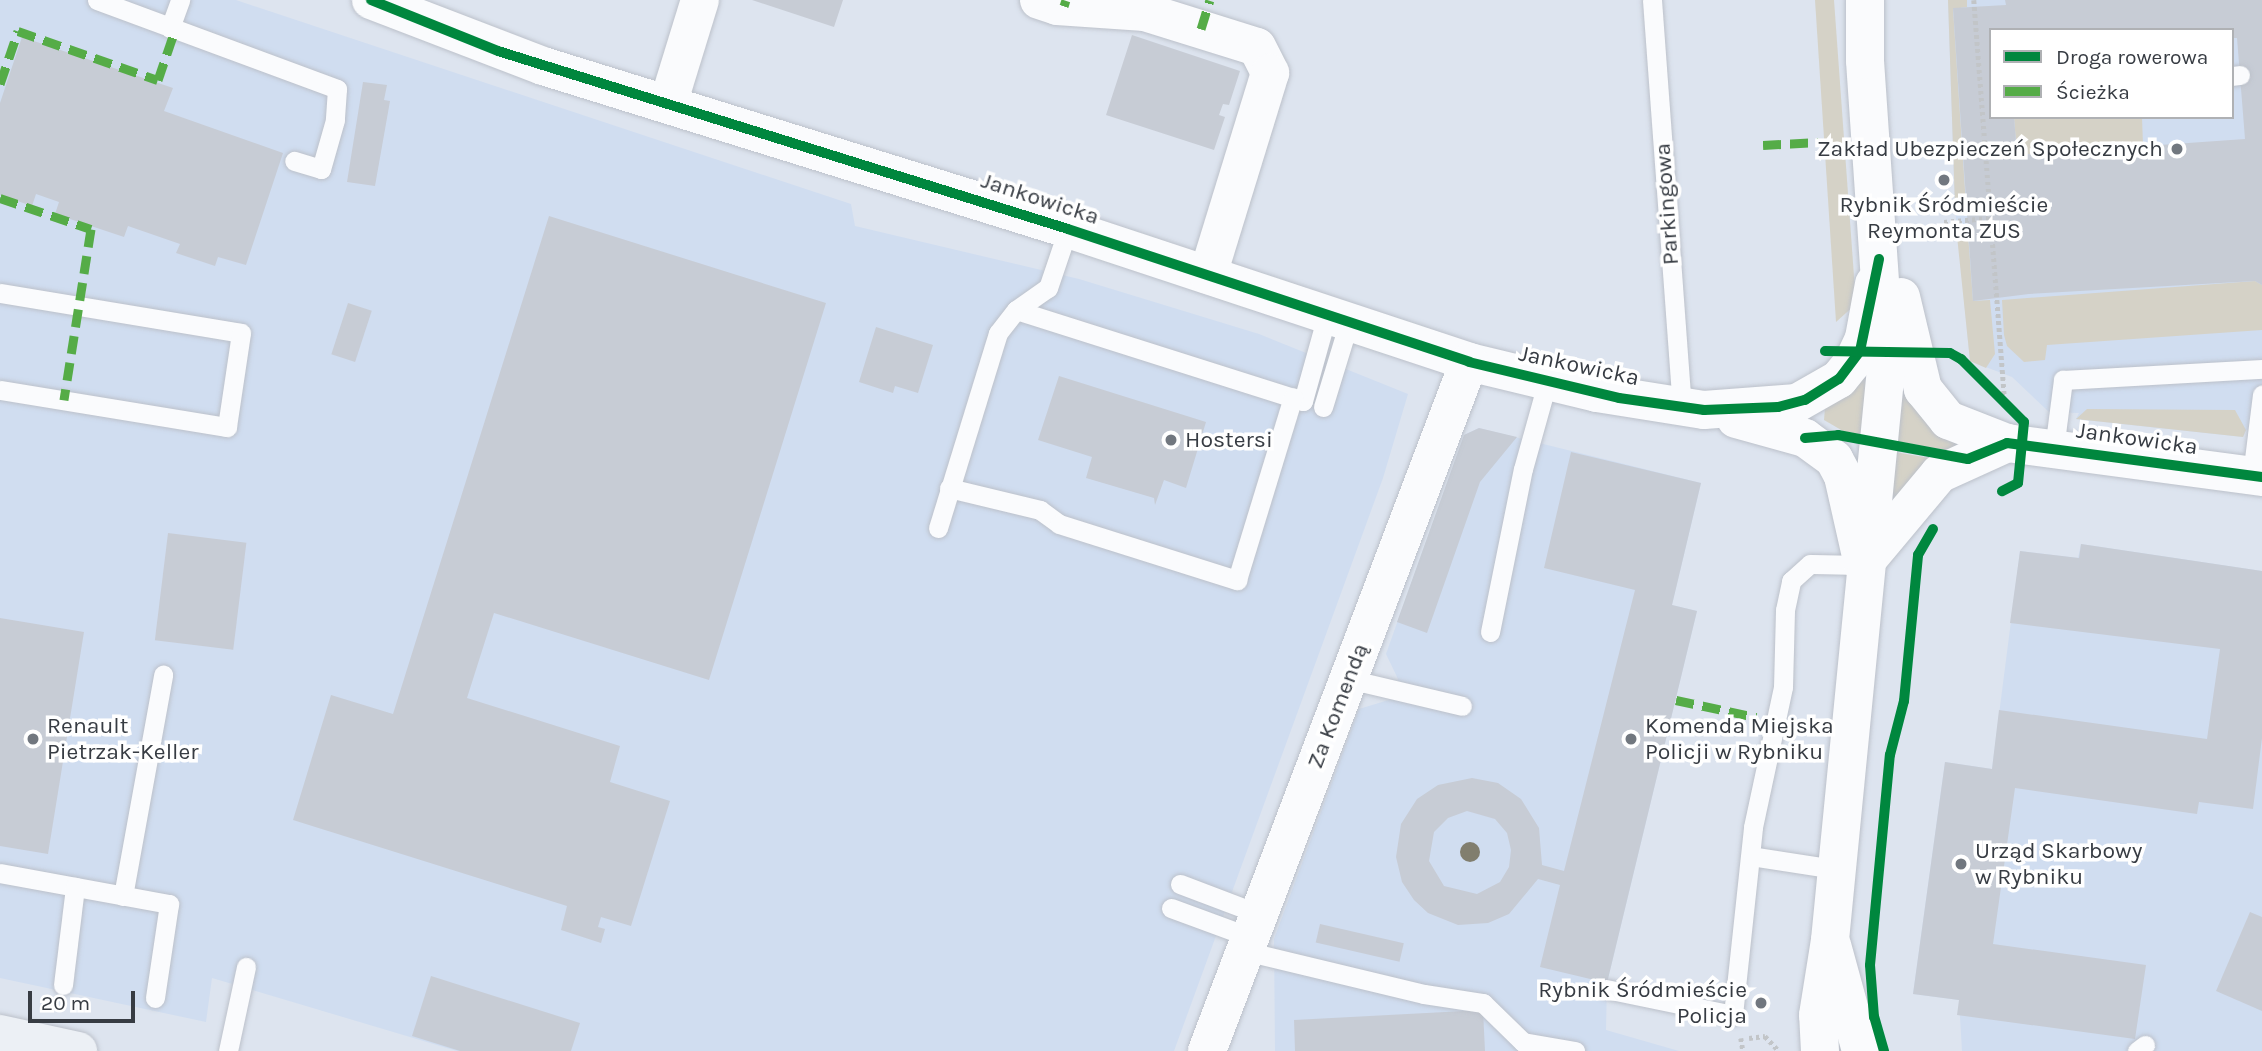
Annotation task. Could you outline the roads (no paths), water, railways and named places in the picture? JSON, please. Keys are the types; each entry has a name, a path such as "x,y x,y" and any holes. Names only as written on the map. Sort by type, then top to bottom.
{"main road":[{"path":"0,1034 78,1051"}],"street":[{"name":"Jankowicka","path":"371,0 498,51 1068,229 1469,362 1547,383 1693,409"},
{"path":"668,104 700,0"},
{"path":"1040,0 1057,6 1145,12 1257,47 1270,72 1208,275"},
{"path":"1820,1051 1818,1015 1830,940 1834,869 1863,565 1886,374 1865,0"},
{"name":"Jankowicka","path":"1878,246 1901,293 1927,398 1948,420 2019,430 2257,476"},
{"path":"1693,409 1791,405 1839,379 1860,351 1878,246"},
{"name":"Za Komendą","path":"1207,1051 1469,362"},
{"path":"1693,409 1805,438 1830,456 1843,477 1863,565"},
{"path":"1863,565 1939,474 2019,430"},
{"path":"1830,940 1861,1051"}],"lane":[{"path":"97,0 337,89 335,120 321,169 293,161"},
{"path":"170,28 180,0"},
{"name":"Parkingowa","path":"1652,0 1693,409"},
{"path":"938,528 998,333 1016,310 1048,288 1068,229"},
{"path":"0,293 242,333 227,427 0,390"},
{"path":"1016,310 1298,399"},
{"path":"949,488 1040,510 1059,524 1237,580 1298,399 1338,319"},
{"path":"1324,407 1338,319"},
{"path":"2019,430 2063,380 2262,369"},
{"path":"1490,632 1523,469 1547,383"},
{"path":"2257,476 2262,395"},
{"path":"1606,989 1733,1015 1751,856 1783,687 1785,610 1791,581 1810,564 1863,565"},
{"path":"123,895 163,675"},
{"path":"1349,679 1462,706"},
{"path":"1751,856 1834,869"},
{"path":"0,873 169,904 155,999"},
{"path":"1180,884 1252,934"},
{"path":"63,985 75,887"},
{"path":"1171,908 1424,994 1483,1003 1523,1042 1575,1051"},
{"path":"228,1051 246,967"}],"place":[{"name":"Zakład Ubezpieczeń Społecznych","path":"2177,149"},
{"name":"Rybnik Śródmieście Reymonta ZUS","path":"1944,180"},
{"name":"Hostersi","path":"1171,440"},
{"name":"Renault Pietrzak-Keller","path":"33,739"},
{"name":"Komenda Miejska Policji w Rybniku","path":"1631,739"},
{"name":"Urząd Skarbowy w Rybniku","path":"1961,864"},
{"name":"Rybnik Śródmieście Policja","path":"1761,1003"}]}
